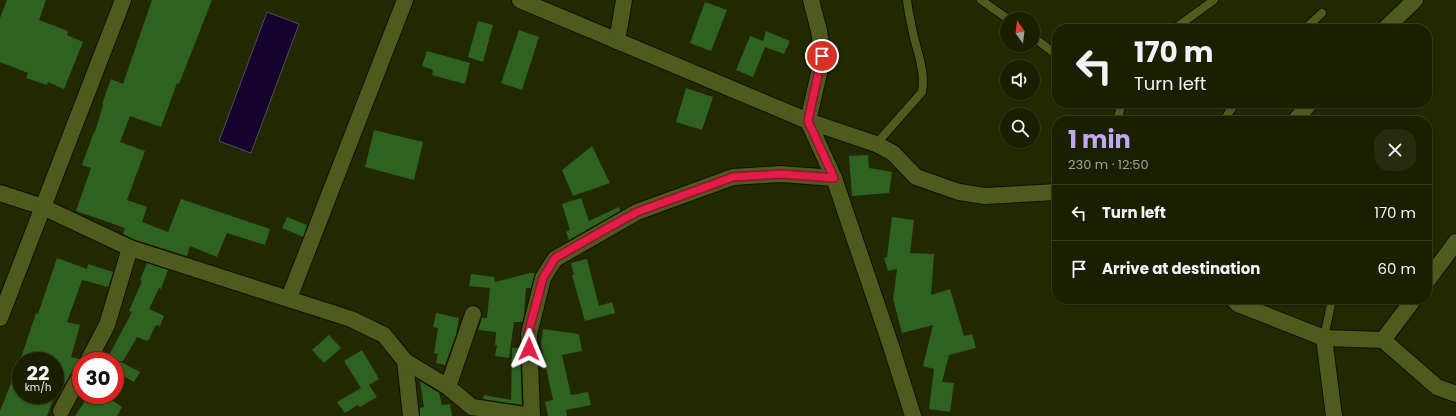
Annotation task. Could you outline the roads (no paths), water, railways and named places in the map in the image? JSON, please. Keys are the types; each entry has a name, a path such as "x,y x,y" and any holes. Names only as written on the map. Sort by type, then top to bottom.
{"street":[{"path":"0,318 122,0"},
{"path":"289,298 405,0"},
{"path":"617,41 624,0"},
{"path":"811,0 819,32 822,56 808,121 834,178 913,416"},
{"path":"1390,24 1415,0"},
{"path":"529,2 617,41 808,121 876,144 893,153 916,176 959,192 985,196 1052,192"},
{"path":"1299,116 1306,108"},
{"path":"0,193 43,207 130,248 289,298 350,319 384,335 405,361 448,387 472,407 532,416 528,334 543,278 555,258 637,212 733,177 781,174 834,178"},
{"path":"1432,274 1456,242"},
{"path":"93,352 107,325 130,248"},
{"path":"1244,304 1324,338 1383,340 1437,387 1456,394"},
{"path":"1383,340 1410,304"},
{"path":"448,387 473,314"},
{"path":"1324,338 1334,416"},
{"path":"405,361 411,416"},
{"path":"62,411 72,392"}],"lane":[{"path":"876,144 922,92 924,82 923,69 906,0"},
{"path":"981,0 1000,13"},
{"path":"1181,24 1214,0"},
{"path":"1310,24 1322,13"},
{"path":"1040,42 1052,51"},
{"path":"1324,338 1331,304"}]}
